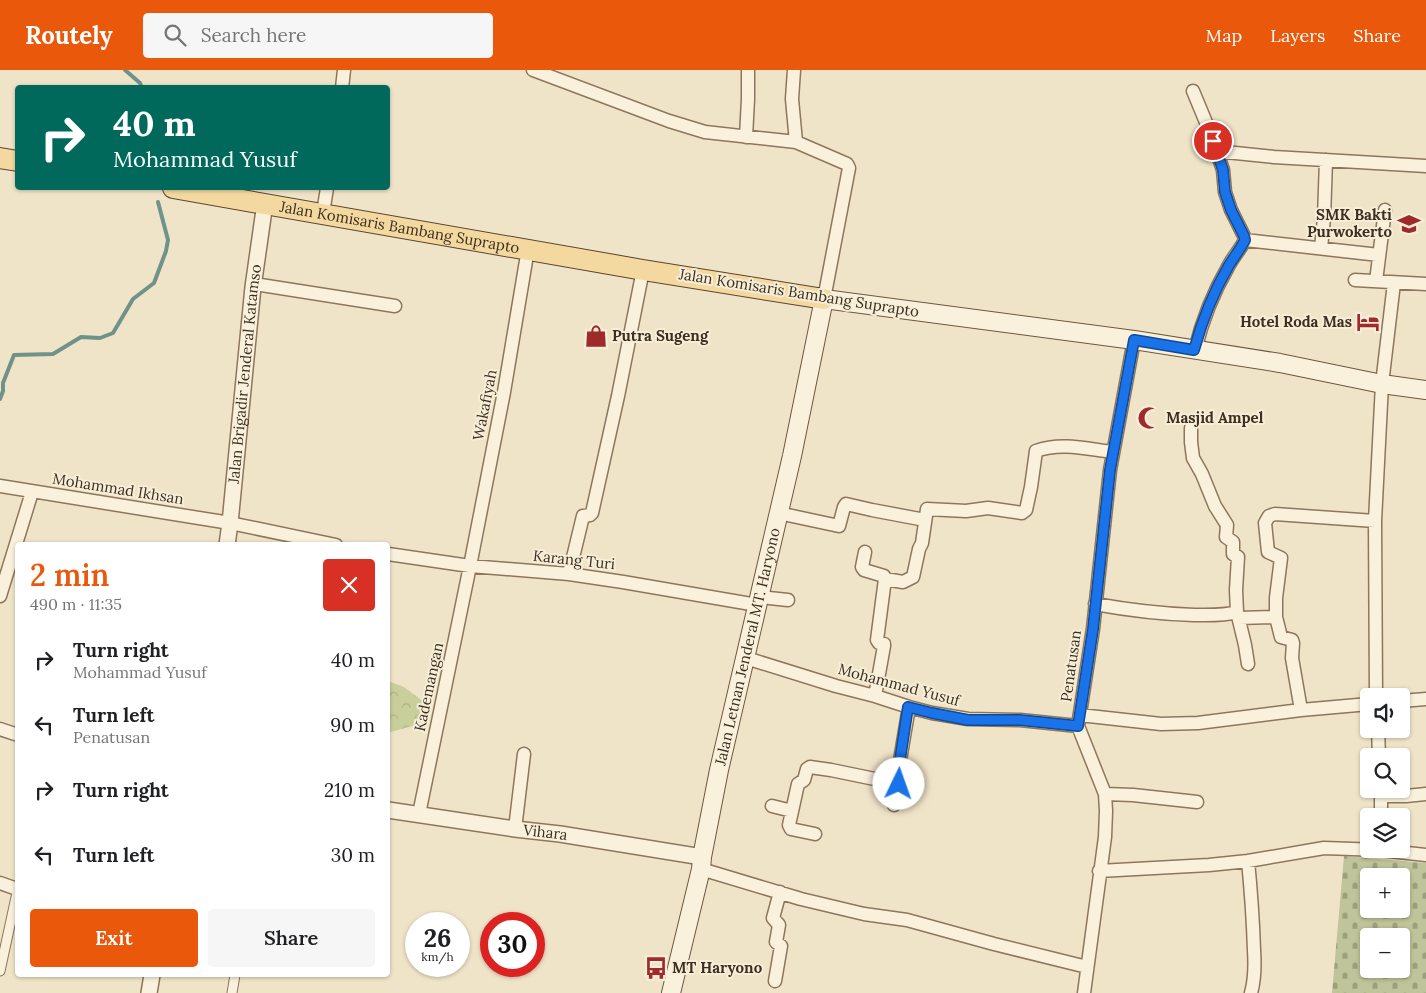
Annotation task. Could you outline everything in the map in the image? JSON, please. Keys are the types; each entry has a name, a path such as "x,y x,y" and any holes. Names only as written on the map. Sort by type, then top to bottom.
{"main road":[{"path":"0,158 15,160"},
{"name":"Jalan Komisaris Bambang Suprapto","path":"185,190 643,270 824,299 1134,340 1280,363 1382,384 1426,390"},
{"name":"Jalan Letnan Jenderal MT. Haryono","path":"671,993 701,863 719,770 792,456 824,299"}],"street":[{"path":"342,85 344,70"},
{"path":"533,70 678,124 705,132 796,142 848,164 824,299"},
{"path":"746,137 748,70"},
{"path":"794,70 792,99 796,142"},
{"path":"1193,91 1223,170 1225,192 1231,210 1245,240 1227,269 1210,303 1199,330 1194,350"},
{"path":"1216,151 1426,166"},
{"path":"1321,248 1326,160"},
{"path":"323,213 327,190"},
{"name":"Jalan Brigadir Jenderal Katamso","path":"227,542 254,284 265,203"},
{"path":"1376,281 1385,210"},
{"path":"1245,240 1379,254"},
{"name":"Wakafiyah","path":"470,566 504,392 528,249"},
{"path":"569,574 583,516 592,513 643,270"},
{"path":"1355,280 1426,284"},
{"path":"1376,688 1375,520 1382,384 1394,283"},
{"path":"254,284 395,306"},
{"name":"Penatusan","path":"1079,721 1093,629 1110,470 1134,340"},
{"path":"1191,428 1194,458 1215,506 1227,525 1226,537 1233,542 1233,554 1238,557 1236,590 1238,616 1248,664"},
{"path":"865,552 862,567 864,570 884,576 885,579 903,582 913,577 922,543 926,510 930,508 966,511 991,508 1022,513 1026,510 1030,495 1036,450 1065,446 1113,452"},
{"name":"Mohammad Ikhsan","path":"0,486 230,523"},
{"path":"17,542 32,492"},
{"path":"778,513 839,526 846,504 925,520"},
{"path":"1301,710 1292,658 1293,642 1291,639 1281,637 1276,617 1276,598 1281,558 1268,552 1265,524 1269,516 1275,514 1375,520"},
{"path":"230,523 322,542"},
{"path":"0,596 15,547"},
{"name":"Karang Turi","path":"390,554 470,566 569,574 758,601 788,600"},
{"name":"Kademangan","path":"419,814 470,566"},
{"path":"875,696 884,646 884,644 879,643 877,640 885,579"},
{"path":"1095,604 1150,613 1276,617"},
{"name":"Mohammad Yusuf","path":"746,658 908,707 968,720 1198,723 1360,705"},
{"path":"1410,700 1426,699"},
{"path":"894,805 899,784 899,766 908,707"},
{"path":"1079,721 1105,794 1106,811 1105,836 1084,993"},
{"path":"0,729 15,734"},
{"path":"514,829 524,754"},
{"path":"815,834 789,827 798,784 804,780 807,769 810,767 899,784"},
{"path":"1105,794 1132,794 1197,802"},
{"path":"1410,796 1426,794"},
{"path":"772,806 792,810"},
{"name":"Vihara","path":"390,810 560,834 701,863"},
{"path":"1100,871 1160,869 1248,861 1324,848 1360,849"},
{"path":"1410,853 1426,855"},
{"path":"1248,861 1254,926 1255,964 1251,993"},
{"path":"701,863 801,899 864,914 907,920 1087,967"},
{"path":"0,883 15,887"},
{"path":"775,982 781,946 776,942 779,925 773,918 780,892"},
{"path":"0,971 15,898"},
{"path":"149,993 152,977"},
{"path":"232,993 235,977"}],"green space":[{"path":"390,682 404,687 424,702 420,724 391,732"},
{"path":"1344,856 1426,863 1426,993 1332,993"}],"waterway":[{"path":"125,70 141,85"},
{"path":"0,399 3,383 14,355 53,354 81,337 100,338 113,333 133,299 154,283 166,251 168,240 158,202"}],"place":[{"name":"SMK Bakti Purwokerto","path":"1409,224"},
{"name":"Hotel Roda Mas","path":"1368,322"},
{"name":"Putra Sugeng","path":"596,336"},
{"name":"Masjid Ampel","path":"1149,418"},
{"name":"MT Haryono","path":"656,968"}],"route":[{"path":"899,784 899,766 908,707 968,720 1020,720 1078,726 1093,629 1110,470 1134,340 1194,350 1207,310 1227,269 1245,240 1225,192 1223,170 1213,141"}]}
